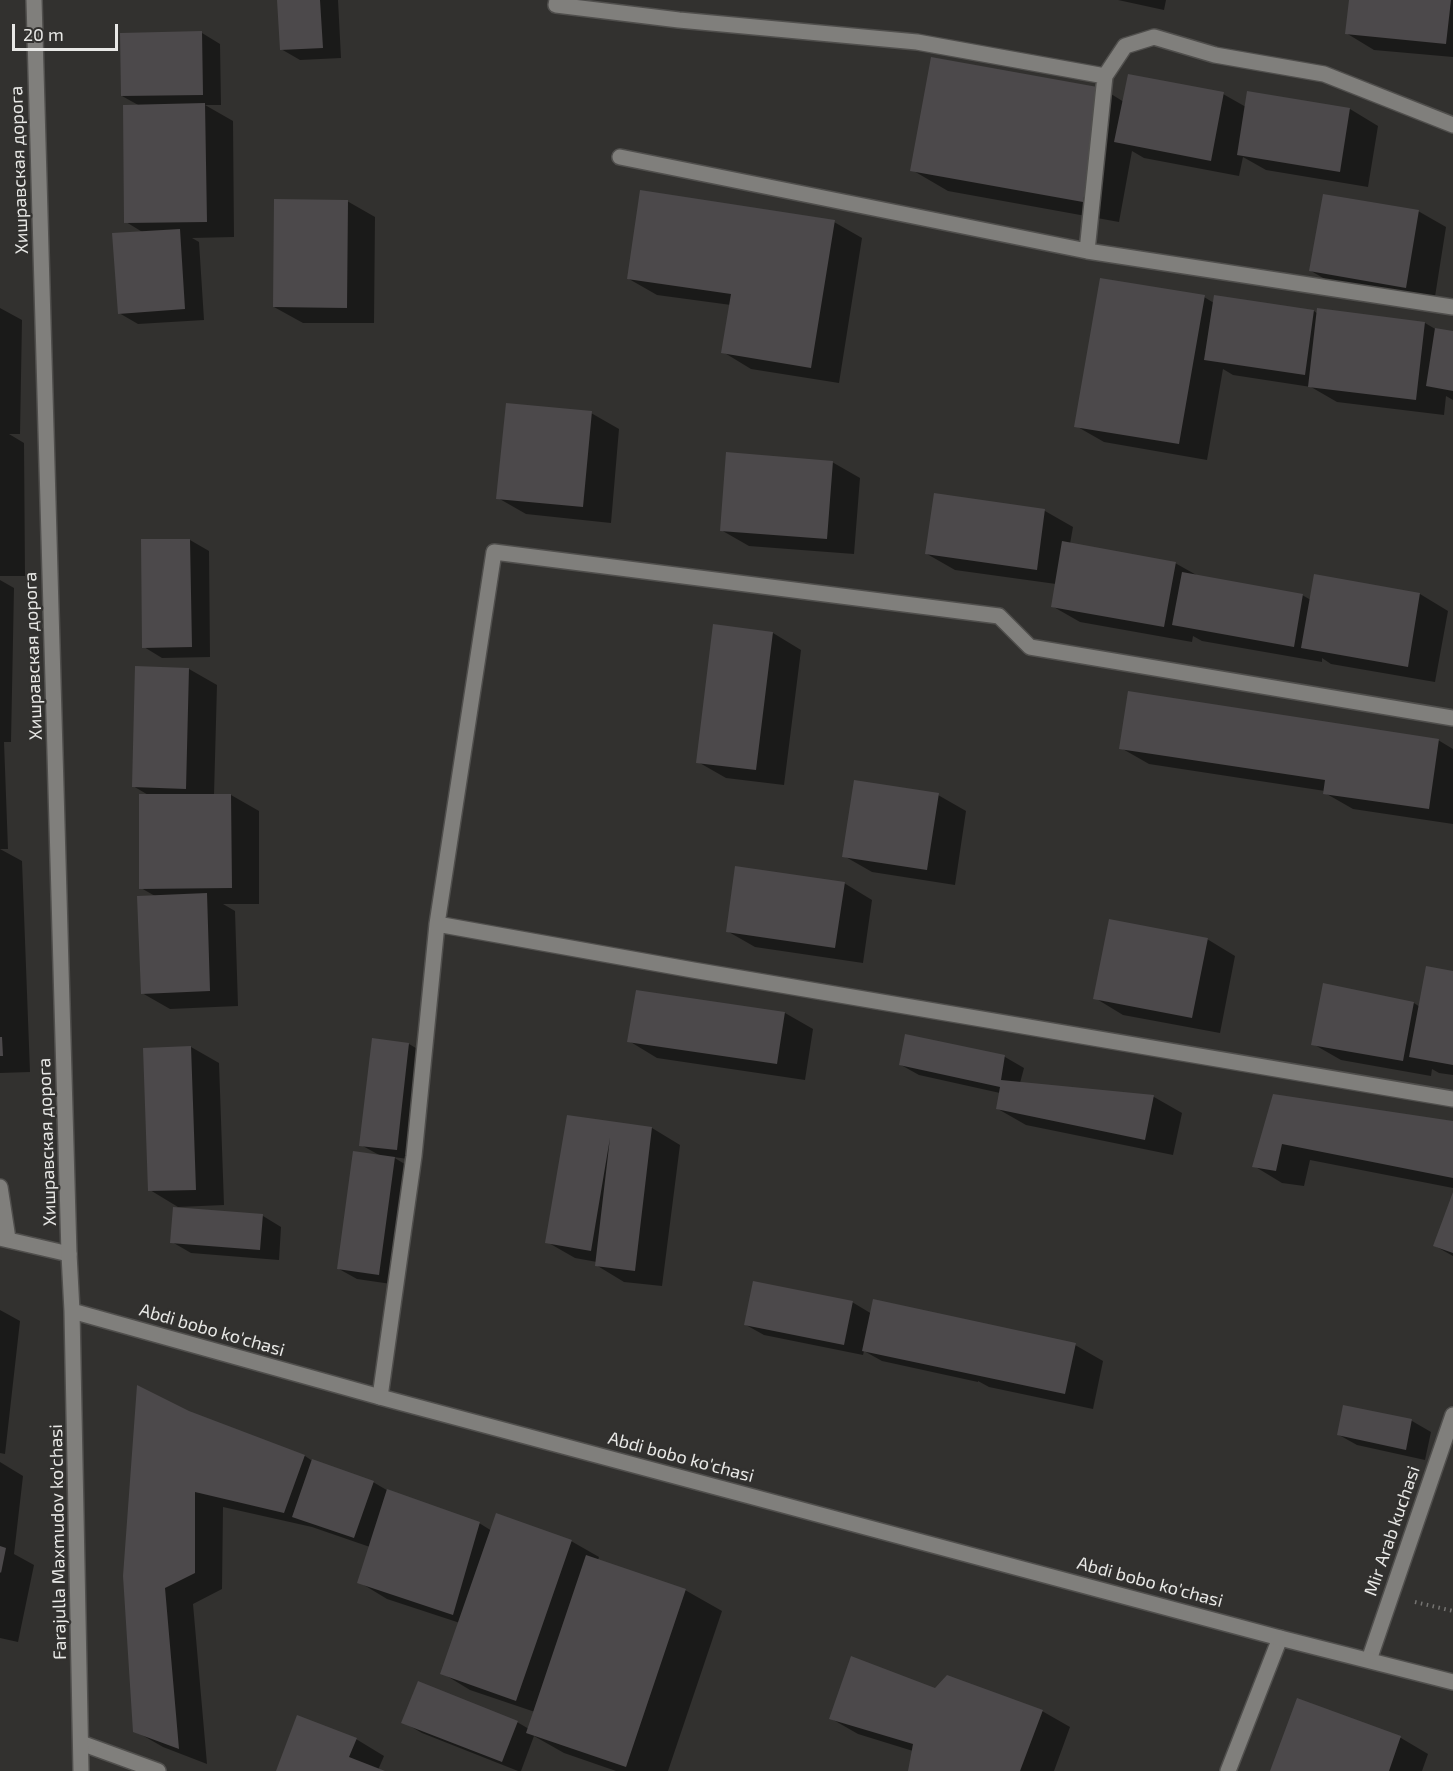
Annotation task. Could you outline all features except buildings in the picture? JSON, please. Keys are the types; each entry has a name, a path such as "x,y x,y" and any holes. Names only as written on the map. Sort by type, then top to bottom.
{"street":[{"name":"Хишравская дорога","path":"34,0 72,1311"},
{"path":"557,0 556,4 679,20 917,42 1106,76"},
{"path":"1087,251 1106,76 1125,46 1154,37 1215,55 1324,74 1453,125"},
{"path":"620,157 1087,251 1453,307"},
{"path":"380,1397 414,1156 437,924 494,552 999,616 1030,647 1453,718"},
{"path":"437,924 693,970 1453,1099"},
{"path":"0,1187 4,1238 69,1254"},
{"name":"Abdi bobo ko'chasi","path":"72,1311 380,1397 1280,1638"},
{"name":"Farajulla Maxmudov ko'chasi","path":"72,1311 81,1771"},
{"name":"Mir Arab kuchasi","path":"1369,1660 1453,1415"},
{"path":"1228,1771 1280,1638 1453,1682"},
{"path":"81,1743 158,1771"}],"path":[{"path":"1391,1596 1453,1611"}]}
